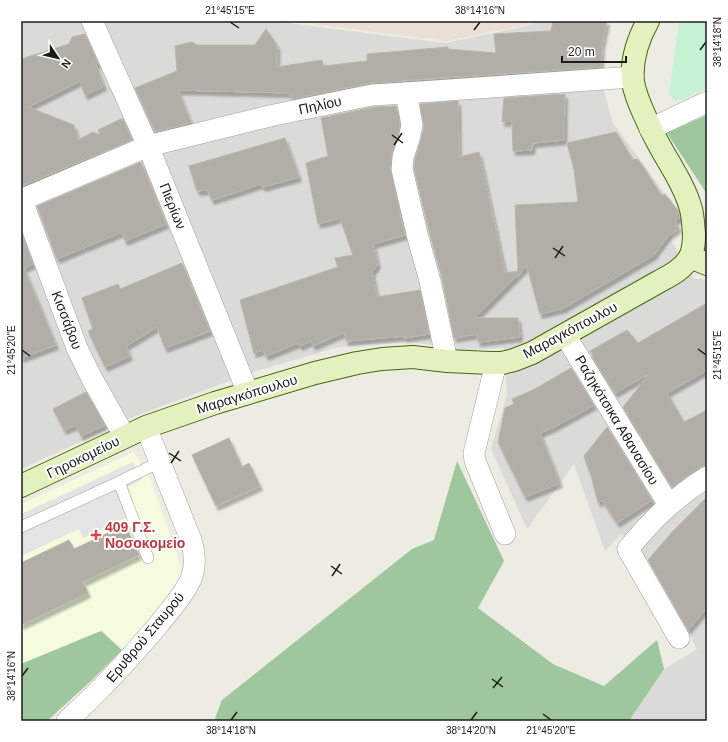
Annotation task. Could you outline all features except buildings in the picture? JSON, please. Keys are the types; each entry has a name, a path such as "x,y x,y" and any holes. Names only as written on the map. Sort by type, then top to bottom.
{"main road":[{"name":"Μαραγκόπουλου","path":"146,427 248,393 357,363 382,359 413,357 447,361 496,363 514,360 532,353 669,276 683,266 698,261 693,249 693,218 689,203 683,188 650,129 637,98 633,83 635,53 648,21"},
{"name":"Γηροκομείου","path":"21,486 146,427"}],"street":[{"name":"Πιερίων","path":"92,21 148,146 248,393"},
{"name":"Πηλίου","path":"21,199 148,146 274,115 372,95 633,77"},
{"path":"406,93 412,125 403,157 402,169 417,234 430,281 447,361"},
{"path":"650,129 707,102"},
{"name":"Κισσάβου","path":"21,199 77,348 91,377 125,437"},
{"name":"Ραζηκότσικα Αθανασίου","path":"564,334 668,505"},
{"path":"496,363 474,453 475,461 505,534"},
{"name":"Ερυθρού Σταυρού","path":"67,721 132,656 169,612 182,595 191,579 195,559 193,546 146,427"},
{"path":"679,638 628,550 668,505 707,477"}],"lane":[{"path":"21,527 160,462"},
{"path":"119,482 148,558"}],"shaded area":[{"path":"21,21 273,21 445,43 532,25 532,21 608,21 602,45 601,69 604,92 613,123 682,217 671,240 694,279 707,280 707,721 629,721 664,669 697,649 648,560 621,534 605,551 574,464 527,529 491,449 507,394 504,348 466,350 411,342 339,347 256,371 138,415 21,469"},
{"path":"289,21 530,21 531,24 446,41"},
{"path":"679,21 707,21 707,88 684,99 675,100 669,94"},
{"name":"409 Γ.Σ. Νοσοκομείο","path":"134,452 151,481 181,566 181,577 161,606 122,650 102,630 21,664 21,504"},
{"path":"133,462 142,480 128,487 136,513 83,538 79,529 21,556 21,514"}],"green space":[{"path":"707,115 707,199 705,191 667,133"},
{"path":"457,461 504,561 478,608 553,664 604,686 657,640 664,669 629,721 214,721 222,700 412,549 434,540"},
{"path":"101,631 122,650 47,721 21,721 21,664"}],"place":[{"name":"409 Γ.Σ. Νοσοκομείο","path":"96,535"}]}
